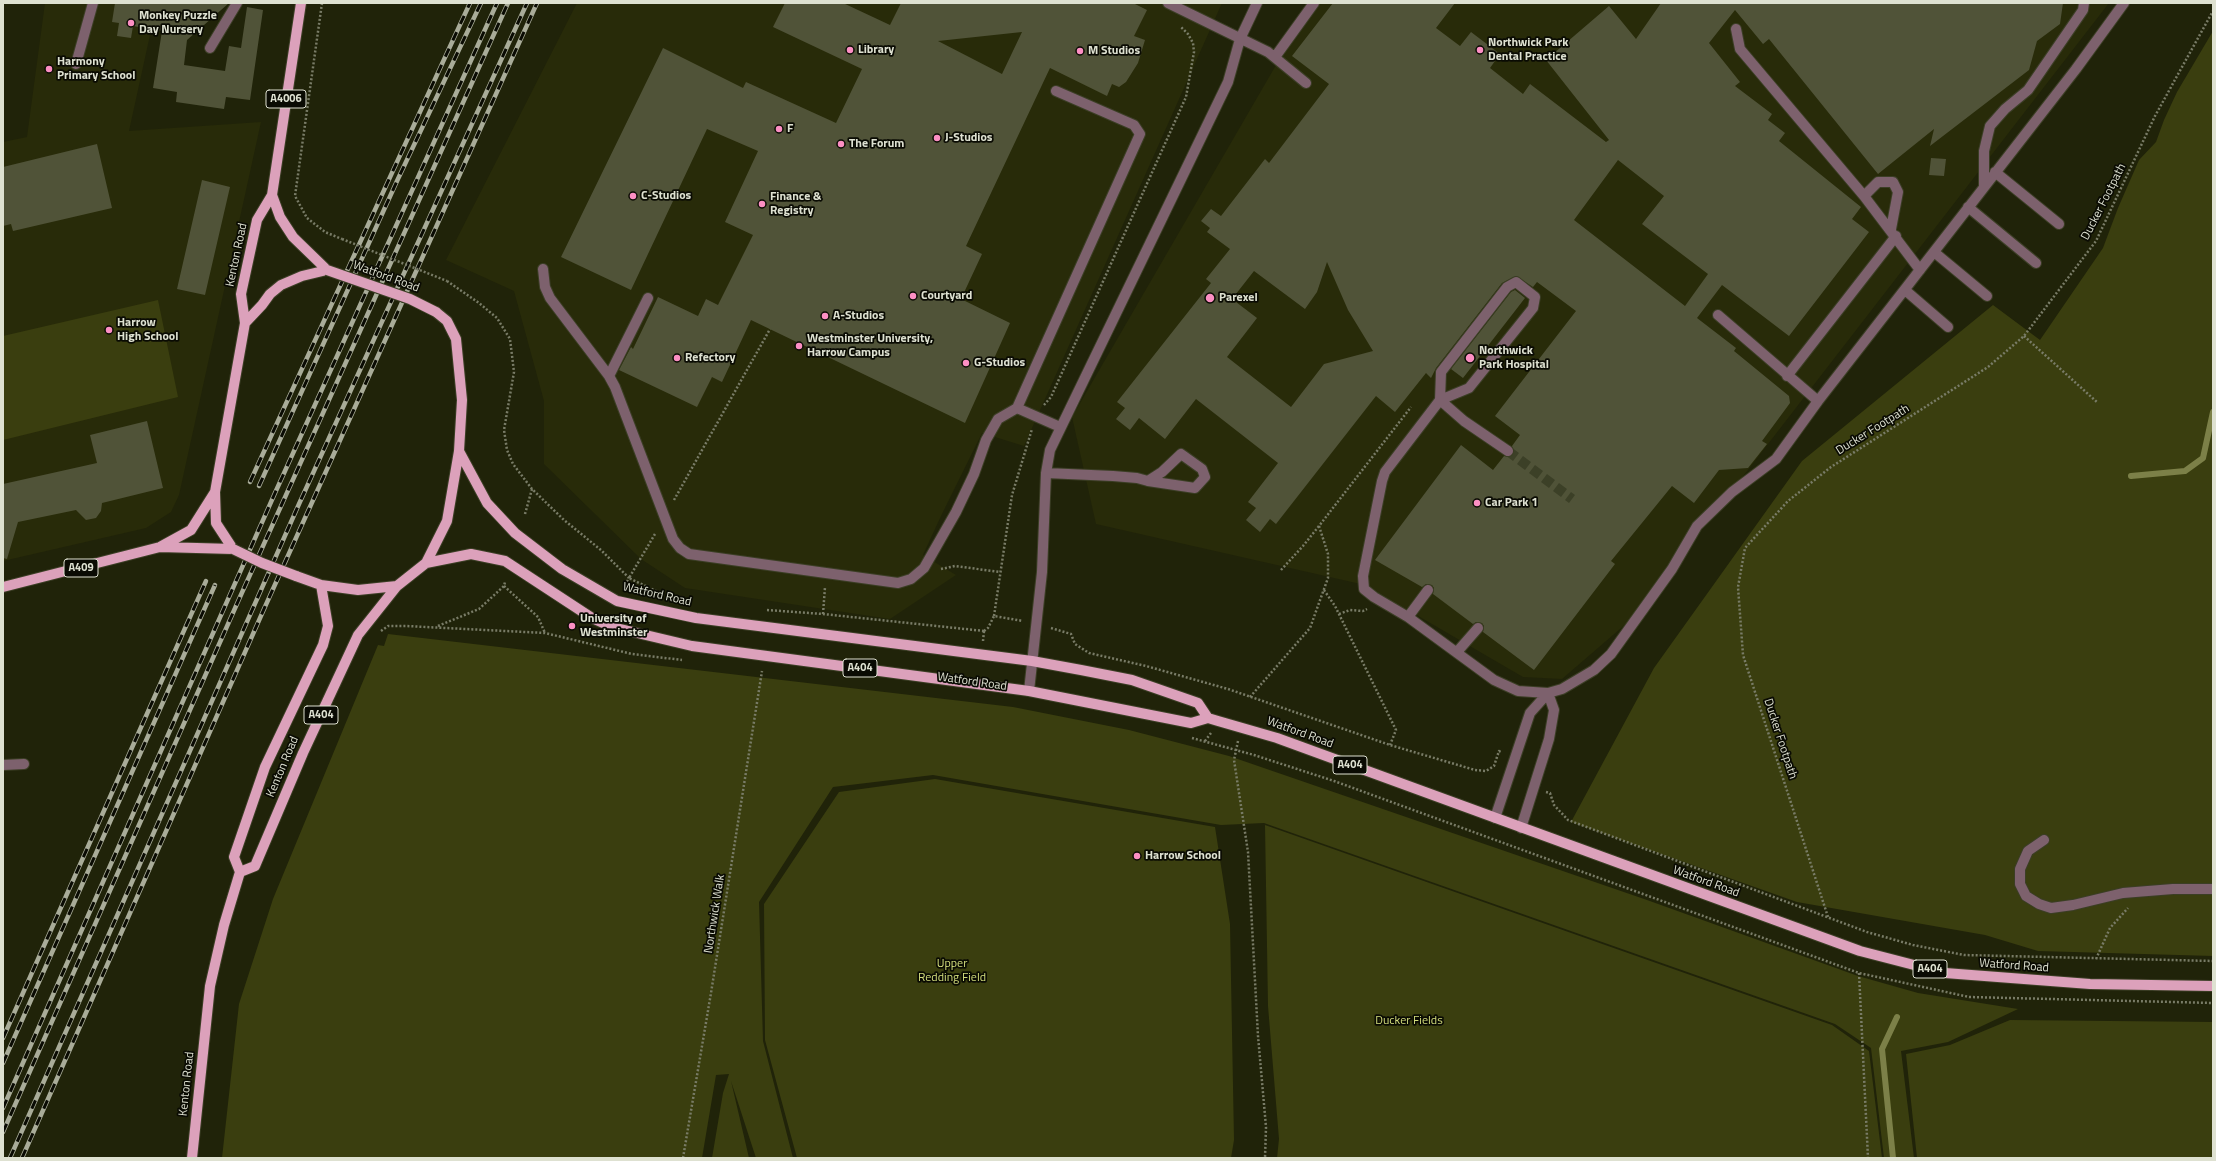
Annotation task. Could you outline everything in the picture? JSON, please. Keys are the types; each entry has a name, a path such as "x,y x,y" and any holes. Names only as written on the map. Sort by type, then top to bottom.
{"main road":[{"name":"Kenton Road","path":"214,492 245,323 241,294 257,220 272,195 301,3"},
{"name":"Kenton Road","path":"272,195 280,217 293,237 327,270"},
{"name":"Watford Road","path":"327,270 410,299 436,312 447,321 456,339 462,400 459,451 447,521 426,563"},
{"path":"245,323 262,306 270,294 281,286 302,276 327,270"},
{"name":"Watford Road","path":"459,451 487,503 515,533 562,569 617,600 696,618 1032,661 1132,680 1198,702 1208,718"},
{"path":"214,492 216,523 233,549 262,563 320,585 358,590 397,586"},
{"name":"A409","path":"3,587 160,547 191,530 214,492"},
{"name":"A409","path":"160,547 233,549"},
{"name":"Watford Road","path":"426,563 471,554 505,561 592,618 612,627 692,646 1029,691 1191,723 1208,718 1241,727 1860,951 1945,973 2090,984 2213,986"},
{"name":"Kenton Road","path":"240,872 255,866 303,753 358,635 397,586 426,563"},
{"name":"Kenton Road","path":"192,1158 210,986 224,925 240,872 234,858 259,781 323,645 328,626 320,585"}],"street":[{"path":"76,64 93,3"},
{"path":"210,48 237,3"},
{"path":"1029,691 1044,546 1046,473 1050,450 1228,82 1240,39 1257,3"},
{"path":"1275,57 1314,3"},
{"path":"1984,187 1984,151 1990,126 2004,109 2028,90 2083,10 2084,3"},
{"path":"1440,400 1441,372 1507,287 1516,282 1535,297 1533,308 1469,388 1440,400 1385,472 1363,576 1364,589 1380,601 1408,617 1494,680 1518,691 1548,693 1562,689 1594,670 1611,654 1660,587 1697,526 1732,492 1776,459 1818,401 1905,290 2124,3"},
{"path":"1172,5 1268,52 1306,83"},
{"path":"1736,29 1740,49 1864,196 1920,270"},
{"path":"543,269 545,287 550,298 609,376 615,387 664,518 673,539 680,548 688,554 826,574 898,583 911,579 924,568 956,512 974,474 991,429 998,419 1017,408 1140,134 1134,125 1056,91"},
{"path":"1995,172 2059,224"},
{"path":"1787,376 1893,233 1898,192 1893,182 1878,182 1864,196"},
{"path":"1968,207 2036,263"},
{"path":"1934,252 1987,296"},
{"path":"1905,290 1948,327"},
{"path":"609,376 648,298"},
{"path":"1718,315 1787,376 1818,401"},
{"path":"1440,400 1464,421 1508,451"},
{"path":"1017,408 1060,427"},
{"path":"1046,473 1113,476 1195,488 1205,477 1202,469 1181,454 1162,472 1148,481"},
{"path":"1408,617 1428,590"},
{"path":"1457,652 1478,628"},
{"path":"1495,818 1530,713 1548,693"},
{"path":"1521,828 1549,739 1554,710 1548,693"},
{"path":"3,765 24,764"},
{"path":"2044,840 2028,851 2020,869 2020,884 2026,896 2039,904 2051,908 2072,905 2123,893 2213,889"}],"path":[{"path":"322,3 295,196 307,218 324,232 447,281 479,303 497,318 510,339 514,372 504,430 507,450 513,464 532,489 564,520 601,550 626,576"},
{"path":"1041,408 1051,397 1186,97 1192,70 1193,48 1188,34 1171,18 1172,5"},
{"name":"Ducker Footpath","path":"1828,917 1743,655 1738,587 1745,548 1788,502 1831,467 1988,368 2024,336 2096,241 2155,116 2213,11"},
{"path":"667,597 629,578 770,329"},
{"path":"2024,336 2098,403"},
{"path":"1281,570 1319,526 1411,407"},
{"path":"763,610 823,614 984,631 988,628 994,616 1012,495 1032,429"},
{"path":"525,514 532,489"},
{"path":"1250,697 1310,628 1328,578 1328,554 1319,526"},
{"path":"924,568 936,572 955,566 1000,572"},
{"path":"823,614 826,574"},
{"path":"436,627 479,609 505,584 538,617 545,633"},
{"path":"1324,590 1339,614 1396,730 1390,745"},
{"path":"1339,614 1350,610 1363,612 1380,601"},
{"name":"Watford Road","path":"994,616 1036,623 1071,634 1075,644 1089,653 1146,666 1250,697 1390,745 1475,770 1486,771 1494,766 1499,751 1505,753"},
{"path":"377,634 388,626 436,627 545,633 569,640"},
{"name":"Northwick Walk","path":"682,1158 715,969 762,672"},
{"path":"1241,727 1234,760 1248,852 1258,1036 1266,1127 1265,1158"},
{"path":"1191,738 1334,781 1854,969 1859,974 1868,1158"},
{"name":"Watford Road","path":"1545,792 1550,793 1554,805 1568,820 1867,933 1964,955 2213,961"},
{"path":"2096,959 2110,928 2142,891"}],"shaded area":[{"name":"Harrow High School","path":"45,3 157,3 129,131 261,122 179,495 171,512 146,528 3,561 3,142 27,137"},
{"name":"Westminster University, Harrow Campus","path":"577,3 1222,3 1024,446 982,433 941,516 923,555 956,575 890,619 685,588 641,559 544,464 544,401 514,291 446,260"},
{"name":"Northwick Park Hospital","path":"1312,3 2109,3 1635,616 1562,679 1523,677 1365,585 1096,524 1072,417"}],"green space":[{"path":"2213,31 2213,956 2038,951 1985,935 1797,902 1571,822 1654,668 1802,461 1993,305 2040,340 2103,248 2118,208 2139,160 2156,142 2177,92"},
{"path":"158,300 178,397 3,440 3,336"},
{"path":"388,634 1013,707 1129,730 1229,756 1647,900 1858,976 1918,993 2018,1009 1948,1042 1901,1051 1914,1158 1884,1158 1871,1048 1835,1024 1264,823 1221,825 933,775 833,787 759,902 763,1041 793,1158 756,1158 731,1081 749,1158 712,1158 723,1093 729,1074 716,1075 702,1158 222,1158 239,1004 273,899 378,645 384,646"},
{"name":"Upper Redding Field","path":"935,779 1215,827 1230,924 1234,1140 1231,1158 797,1158 765,1040 764,904 839,792"},
{"name":"Ducker Fields","path":"1265,825 1832,1025 1869,1051 1882,1158 1277,1158 1279,1139 1268,1006"},
{"path":"2010,1020 2213,1022 2213,1158 1917,1158 1906,1054 1950,1045"}],"building":[{"path":"115,3 229,3 187,40 184,65 225,71 229,46 241,48 247,7 263,10 250,100 226,97 224,109 176,102 177,92 153,88 162,31 133,26 131,38 117,36 119,23 112,22"},
{"path":"785,3 843,3 890,25 901,3 1133,3 1147,10 1134,36 1145,40 1138,63 1126,82 1119,87 1112,84 1107,96 1050,68 966,246 982,254 961,299 1010,323 965,423 751,320 722,382 712,377 697,407 619,370 631,347 633,349 658,297 698,316 706,299 718,305 753,235 725,222 758,151 707,129 631,290 561,257 663,48 743,88 746,82 836,123 862,69 773,27","holes":["1022,32 1002,74 938,41"]},
{"name":"Northwick Park Hospital","path":"1333,3 1455,3 1436,28 1460,46 1471,32 1500,54 1490,68 1523,94 1530,84 1606,142 1609,140 1546,60 1609,6 1636,39 1661,3 2063,3 2060,24 2037,41 2029,70 1930,146 1934,129 1878,174 1769,39 1763,44 1735,10 1709,43 1740,82 1735,86 1772,114 1768,120 1785,133 1779,141 1861,207 1852,219 1869,232 1789,336 1722,285 1697,318 1736,348 1734,351 1789,396 1790,403 1762,441 1767,444 1748,468 1719,470 1694,503 1672,486 1611,561 1615,564 1534,670 1483,632 1484,626 1482,623 1476,622 1473,624 1433,594 1434,588 1432,585 1426,584 1422,587 1375,560 1461,445 1493,470 1504,456 1510,457 1514,454 1512,446 1520,435 1495,416 1576,311 1537,282 1533,287 1516,276 1502,283 1436,368 1431,378 1426,373 1395,412 1376,396 1276,524 1270,519 1260,532 1246,520 1256,508 1248,502 1278,463 1196,399 1165,439 1139,418 1130,430 1116,419 1125,408 1117,402 1211,283 1206,279 1230,249 1207,232 1210,228 1201,221 1211,209 1221,216 1265,159 1269,163 1329,84 1292,56","holes":["1618,160 1664,196 1642,224 1708,274 1685,306 1574,220","1327,262 1348,310 1373,351 1324,364 1291,407 1227,357 1257,318 1232,299 1254,271 1305,309 1317,292"]},
{"path":"97,144 112,208 13,231 11,224 3,226 3,167"},
{"path":"1931,158 1946,159 1944,176 1929,175"},
{"path":"202,180 230,187 205,295 177,289"},
{"path":"1515,290 1525,298 1463,378 1451,369 1511,292"},
{"path":"147,421 163,488 102,503 101,511 96,518 86,520 76,510 18,522 7,559 3,558 3,484 97,463 90,435"}],"waterway":[{"path":"2131,476 2185,471 2203,458 2213,412"},
{"path":"1893,1158 1882,1049 1897,1017"}],"tunnel":[{"path":"1508,451 1572,499"}],"railway":[{"path":"250,482 470,3"},
{"path":"259,486 397,181 481,3"},
{"path":"3,1108 275,493 497,3"},
{"path":"3,1132 240,597 508,3"},
{"path":"10,1158 299,504 527,3"},
{"path":"22,1158 264,609 537,3"},
{"path":"3,1038 206,581"},
{"path":"3,1063 215,585"}],"place":[{"name":"Monkey Puzzle Day Nursery","path":"131,23"},
{"name":"Library","path":"850,50"},
{"name":"Northwick Park Dental Practice","path":"1480,50"},
{"name":"M Studios","path":"1080,51"},
{"name":"Harmony Primary School","path":"49,69"},
{"name":"F","path":"779,129"},
{"name":"J-Studios","path":"937,138"},
{"name":"The Forum","path":"841,144"},
{"name":"C-Studios","path":"633,196"},
{"name":"Finance & Registry","path":"762,204"},
{"name":"Courtyard","path":"913,296"},
{"name":"Parexel","path":"1210,298"},
{"name":"A-Studios","path":"825,316"},
{"name":"Harrow High School","path":"109,330"},
{"name":"Westminster University, Harrow Campus","path":"799,346"},
{"name":"Refectory","path":"677,358"},
{"name":"Northwick Park Hospital","path":"1470,358"},
{"name":"G-Studios","path":"966,363"},
{"name":"Car Park 1","path":"1477,503"},
{"name":"University of Westminster","path":"572,626"},
{"name":"Harrow School","path":"1137,856"}]}
